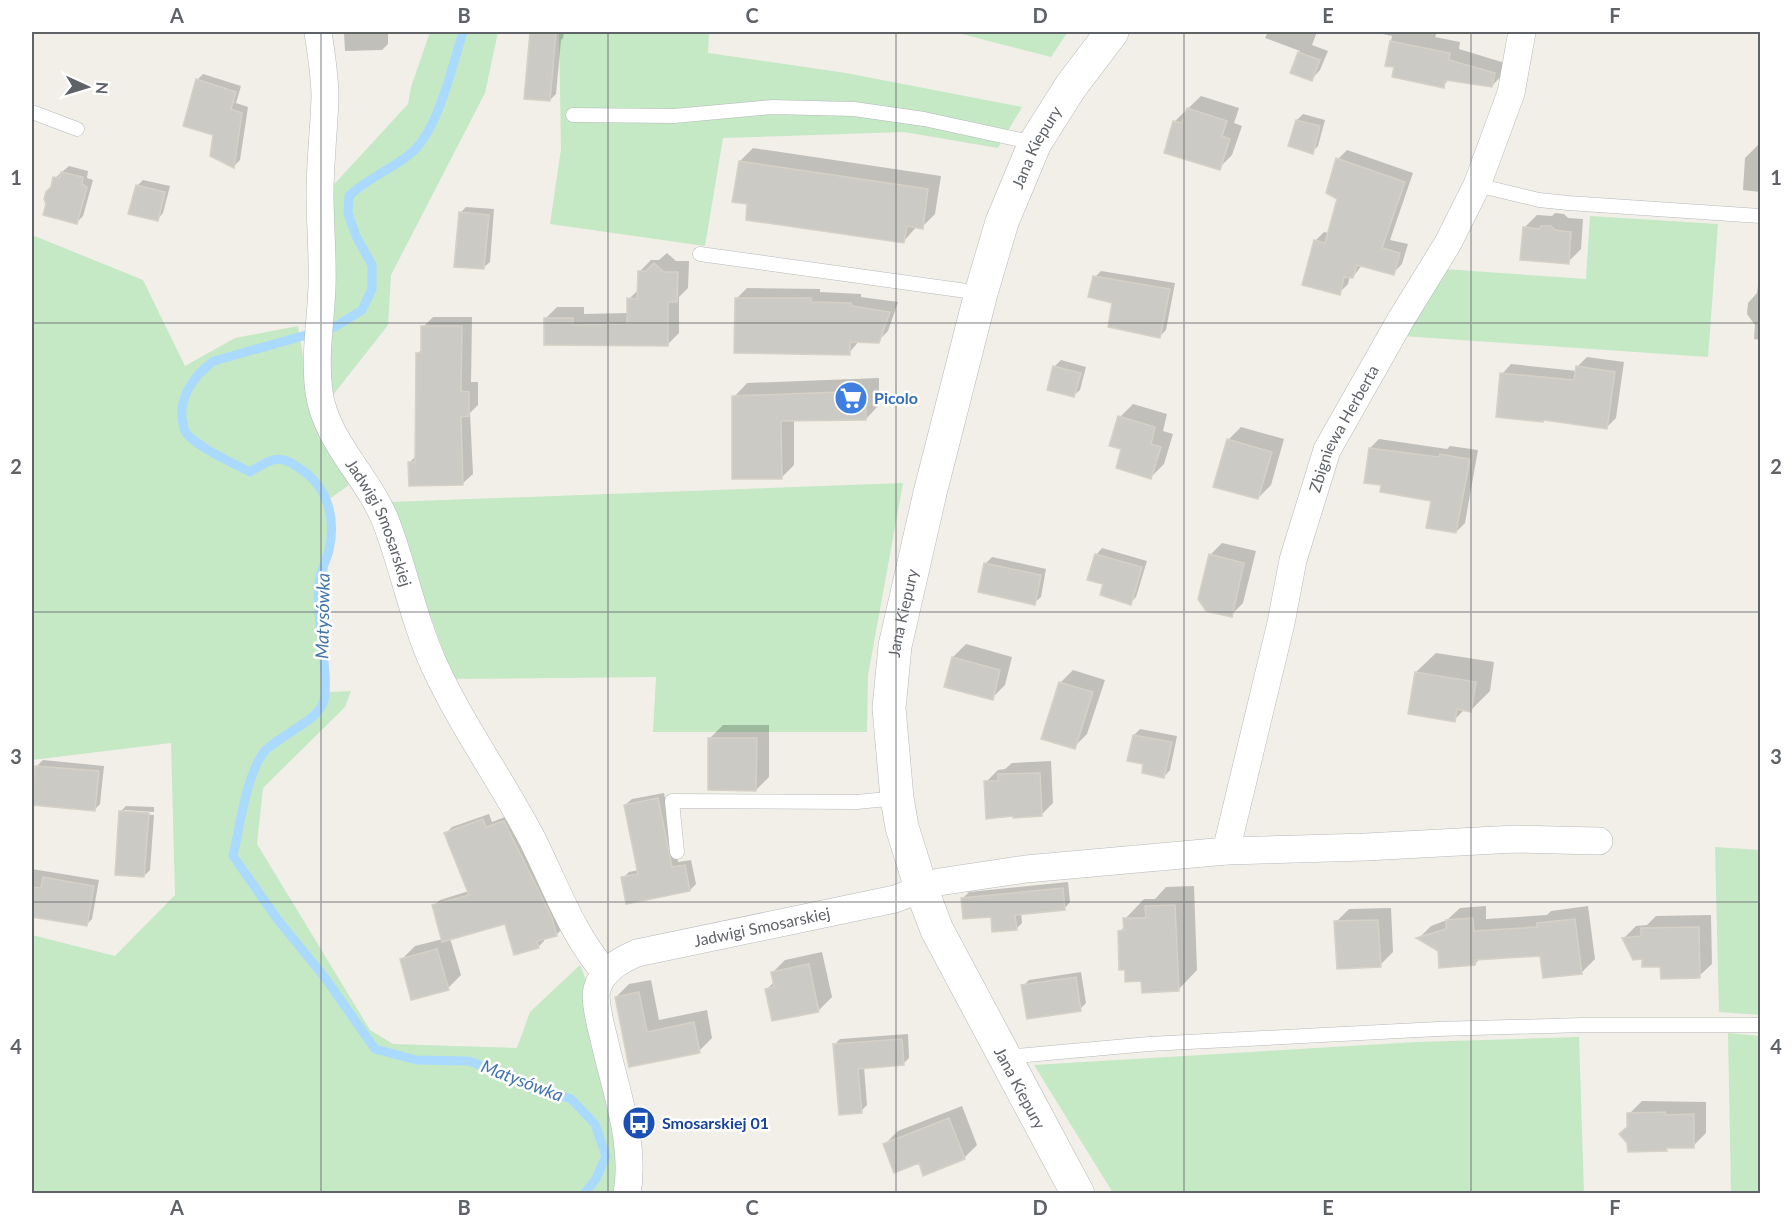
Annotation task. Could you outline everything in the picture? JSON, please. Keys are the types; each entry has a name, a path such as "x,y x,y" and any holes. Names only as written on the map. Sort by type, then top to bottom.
{"street":[{"name":"Jadwigi Smosarskiej","path":"318,32 325,94 320,192 323,257 316,354 319,392 324,415 332,433 374,495 386,522 433,664 475,744 530,834 590,955 606,973 621,960 637,953 895,899 939,882 1015,870 1226,851 1366,847 1515,839 1599,841"},
{"name":"Jana Kiepury","path":"1078,1194 938,930 921,888 897,798 889,708 895,646 927,503 981,293 1002,222 1035,143 1071,86 1112,32"},
{"name":"Zbigniewa Herberta","path":"1226,851 1281,623 1293,560 1327,450 1400,321 1448,243 1477,185 1511,93 1522,32"},
{"path":"606,973 597,989 598,1008 628,1145 630,1174 627,1194"}],"lane":[{"path":"573,115 674,116 772,107 854,109 924,119 1035,143"},
{"path":"32,112 77,129"},
{"path":"1477,185 1539,200 1568,204 1761,216"},
{"path":"700,254 981,293"},
{"path":"677,852 672,801 857,802 897,798"},
{"path":"1004,1057 1149,1044 1438,1029 1584,1025 1761,1025"}],"green space":[{"path":"430,32 498,32 485,93 391,275 388,325 333,395 325,369 328,191 408,104 411,87"},
{"path":"559,32 709,32 708,53 846,73 1022,107 998,148 904,132 723,138 705,246 550,224 561,149"},
{"path":"954,32 1063,32 1067,33 1051,57"},
{"path":"1590,216 1718,224 1708,357 1403,336 1443,269 1586,279"},
{"path":"32,235 143,280 185,366 235,338 298,326 308,388 320,432 349,485 328,500 335,524 331,537 325,597 329,692 351,691 345,707 263,788 257,844 370,1030 393,1044 517,1048 530,1012 580,965 590,990 621,1150 617,1189 614,1194 32,1193 32,935 115,956 175,895 171,743 32,760"},
{"path":"903,483 868,675 867,732 653,732 656,677 453,679 390,502"},
{"path":"1715,847 1760,850 1760,1015 1719,1012"},
{"path":"1728,1033 1760,1036 1760,1193 1731,1193"},
{"path":"1579,1037 1584,1193 1113,1193 1034,1065 1417,1042"}],"building":[{"path":"530,32 556,32 550,101 524,99"},
{"path":"1390,41 1450,53 1449,60 1495,73 1492,87 1445,80 1444,88 1392,77 1394,67 1385,66"},
{"path":"1298,52 1320,60 1312,81 1290,73"},
{"path":"196,79 236,92 231,109 242,113 234,168 210,156 213,135 183,126"},
{"path":"1187,108 1227,121 1222,136 1230,139 1220,170 1164,153 1173,121 1182,123"},
{"path":"1296,120 1320,126 1313,154 1288,146"},
{"path":"1336,158 1405,182 1382,248 1400,253 1394,275 1357,265 1353,278 1344,277 1340,295 1302,285 1314,240 1325,243 1337,199 1326,193"},
{"path":"739,161 928,189 923,229 907,226 904,243 746,220 747,204 732,202"},
{"path":"61,172 83,177 82,184 87,187 77,224 43,215 46,192 51,187 53,177 59,178"},
{"path":"136,185 165,192 158,221 128,214"},
{"path":"459,212 489,215 484,269 454,267"},
{"path":"1541,226 1551,226 1555,230 1571,232 1569,264 1520,260 1523,227 1539,229"},
{"path":"654,263 664,272 678,272 677,302 668,302 668,346 544,345 544,318 573,318 573,325 627,324 627,298 637,299 638,271 646,271"},
{"path":"1093,276 1170,289 1160,338 1108,327 1112,303 1088,297"},
{"path":"735,298 811,298 811,302 851,303 852,306 890,312 879,343 850,342 850,355 734,353"},
{"path":"421,326 462,326 461,391 469,392 469,416 461,417 463,485 409,486 408,462 415,462 416,353 421,353"},
{"path":"1053,366 1081,373 1074,397 1047,390"},
{"path":"1576,366 1615,372 1607,429 1544,420 1543,422 1496,417 1500,373 1574,380"},
{"path":"866,391 866,420 781,421 782,479 732,479 732,396"},
{"path":"1118,416 1155,427 1151,444 1161,447 1151,479 1116,468 1121,449 1109,446"},
{"path":"1227,439 1272,452 1258,499 1213,487"},
{"path":"1369,448 1470,459 1456,533 1426,528 1431,501 1380,492 1381,485 1364,483"},
{"path":"1095,554 1142,567 1131,605 1100,595 1103,584 1087,580"},
{"path":"1209,554 1244,563 1232,617 1206,611 1198,599"},
{"path":"984,563 1041,575 1035,605 978,592"},
{"path":"952,657 1000,670 993,700 944,687"},
{"path":"1415,672 1476,682 1471,712 1457,709 1455,722 1408,714"},
{"path":"1059,682 1093,692 1075,749 1041,739"},
{"path":"1133,735 1172,742 1164,778 1142,773 1143,764 1127,761"},
{"path":"708,738 757,738 756,791 708,790"},
{"path":"35,766 99,771 95,811 32,805"},
{"path":"1040,773 1042,816 986,819 984,781 998,781 998,774"},
{"path":"658,798 672,867 685,865 690,891 626,904 621,877 638,874 624,805"},
{"path":"119,811 149,813 144,877 115,875"},
{"path":"483,819 486,827 504,821 552,918 557,936 537,941 539,948 514,955 505,924 442,942 432,905 469,895 444,833"},
{"path":"43,877 94,886 87,926 32,917 32,887 41,888"},
{"path":"1063,888 1065,910 1015,915 1017,930 992,932 991,917 963,919 961,898"},
{"path":"1175,905 1179,991 1142,993 1141,981 1125,982 1125,970 1119,970 1118,931 1124,930 1123,918 1146,918 1145,906"},
{"path":"1473,918 1474,931 1537,927 1537,923 1575,919 1582,974 1543,978 1540,956 1475,960 1475,965 1439,968 1438,951 1416,938 1446,929 1446,920"},
{"path":"1378,920 1381,967 1337,969 1334,921"},
{"path":"1699,927 1700,978 1661,979 1660,967 1642,967 1642,959 1633,960 1622,938 1641,936 1641,928"},
{"path":"437,949 449,990 411,1000 400,959"},
{"path":"809,964 819,1012 772,1021 765,989 774,987 771,972"},
{"path":"1076,977 1081,1011 1027,1019 1021,985"},
{"path":"639,992 647,1032 694,1022 700,1053 629,1067 615,997"},
{"path":"902,1039 904,1065 858,1069 862,1113 839,1115 833,1044"},
{"path":"1665,1112 1666,1115 1694,1114 1694,1148 1628,1152 1627,1143 1619,1134 1627,1127 1627,1113"},
{"path":"949,1118 965,1159 923,1176 919,1163 894,1173 883,1144"}],"waterway":[{"name":"Matysówka","path":"463,32 443,98 420,144 403,160 363,184 349,196 348,213 356,236 372,265 372,289 362,310 335,327 214,361 200,373 189,388 182,406 182,415 185,431 192,439 216,455 250,472 276,459 282,459 294,465 319,486 331,517 331,539 320,576 318,600 324,657 325,695 323,703 313,716 270,746 258,762 244,802 233,856 278,920 326,979 375,1049 416,1060 469,1061 571,1099 595,1124 606,1156 596,1179 584,1194"}],"place":[{"name":"Picolo","path":"851,398"},
{"name":"Smosarskiej 01","path":"639,1123"}]}
